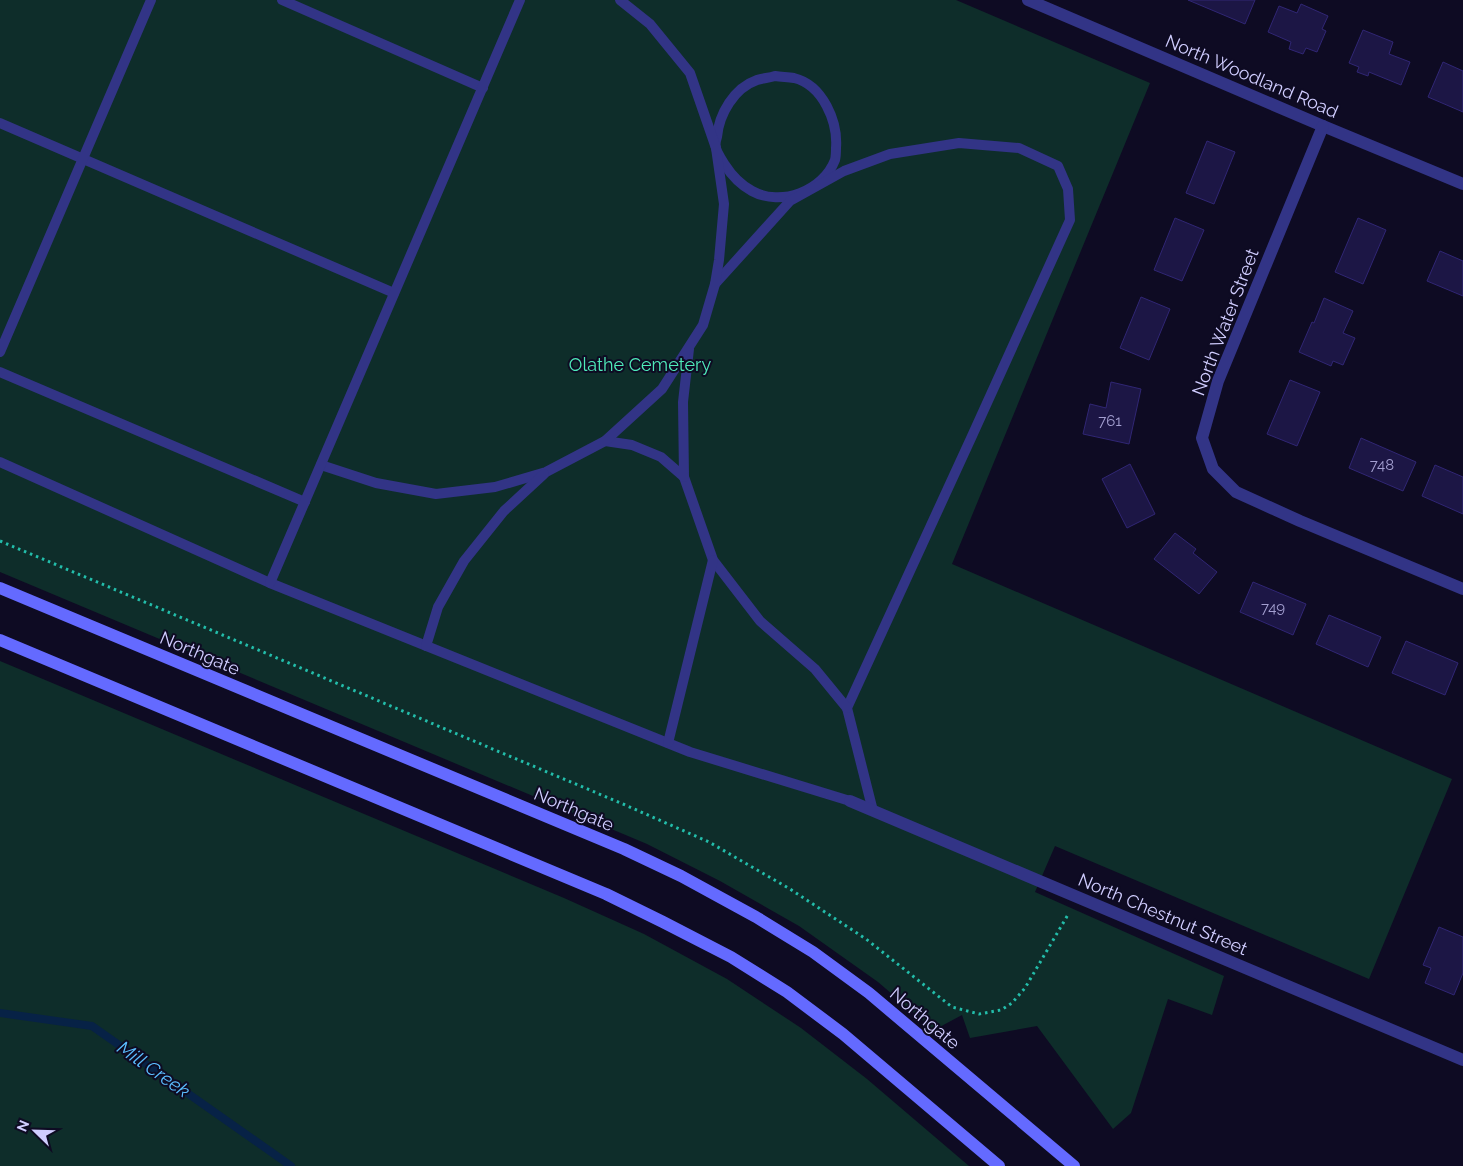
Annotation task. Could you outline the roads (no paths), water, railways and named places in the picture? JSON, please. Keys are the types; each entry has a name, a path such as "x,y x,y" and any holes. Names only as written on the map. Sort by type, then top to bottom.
{"main road":[{"name":"Northgate","path":"0,588 624,849 690,881 756,917 813,952 869,993 1074,1166"},
{"path":"0,640 606,894 731,957 787,992 843,1034 999,1166"}],"street":[{"name":"North Woodland Road","path":"1032,1 1463,184"},
{"name":"North Water Street","path":"1323,126 1218,381 1202,438 1213,469 1236,492 1300,521 1463,589"},
{"name":"North Chestnut Street","path":"850,801 1463,1060"}],"lane":[{"path":"0,352 151,0"},
{"path":"282,0 483,88"},
{"path":"270,583 520,0"},
{"path":"321,465 376,483 436,494 495,487 546,472 605,442 662,389 703,325 715,284 724,204 716,148 718,127 726,107 738,92 756,81 775,76 795,78 809,85 824,101 833,119 837,139 835,159 825,176 809,189 791,196 772,197 753,192 737,181 725,165 716,148 690,73 650,24 620,0"},
{"path":"0,123 394,293"},
{"path":"715,284 790,201 844,171 890,154 959,143 1019,148 1058,166 1068,189 1070,220 847,708"},
{"path":"689,346 683,402 684,477 714,560 760,621 815,669 847,708 873,811"},
{"path":"0,372 305,502"},
{"path":"605,442 632,445 660,457 684,477"},
{"path":"0,462 270,583 690,752 850,801"},
{"path":"426,646 438,608 464,561 504,511 546,472"},
{"path":"668,743 714,560"}],"waterway":[{"name":"Mill Creek","path":"0,1013 92,1026 291,1166"}],"park label":[{"name":"Olathe Cemetery","path":"640,364"}]}
